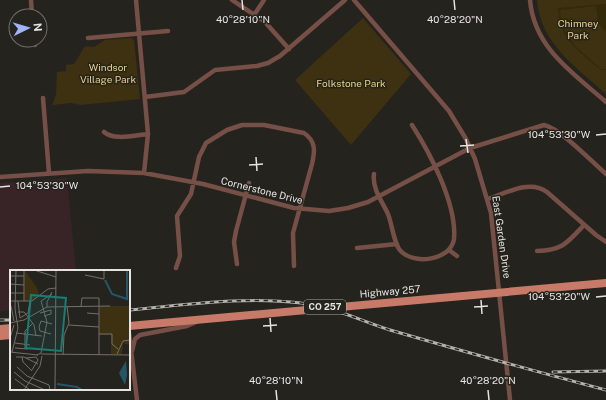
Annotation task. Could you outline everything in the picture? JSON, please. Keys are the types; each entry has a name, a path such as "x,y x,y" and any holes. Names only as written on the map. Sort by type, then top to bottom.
{"main road":[{"name":"Highway 257","path":"130,326 606,283"},
{"path":"0,329 10,333"},
{"path":"0,336 10,333"},
{"path":"0,339 10,334"}],"street":[{"path":"136,0 148,134 144,173"},
{"path":"232,0 270,27 289,48"},
{"path":"254,15 264,0"},
{"path":"145,97 184,92 215,70 263,65 276,59 345,0"},
{"name":"East Garden Drive","path":"354,0 448,111 470,148 488,199 500,292 510,400"},
{"path":"530,0 534,24 549,50 606,102"},
{"path":"88,38 168,31"},
{"path":"43,98 50,173"},
{"path":"176,268 180,256 177,216 190,197 199,157 204,146 227,130 249,124 301,132 308,136 314,150 292,238 294,266"},
{"path":"374,174 374,185 392,224 398,244 403,253 413,258 440,256 449,250 454,239 444,188 436,166 412,125"},
{"name":"Cornerstone Drive","path":"0,177 88,170 144,173 194,182 299,209 317,211 339,210 380,197 470,148 544,126 550,127 559,133 606,174"},
{"path":"104,132 109,136 116,137 148,134"},
{"path":"237,264 235,237 249,183"},
{"path":"488,199 529,186 538,187 547,192 584,225 606,242"},
{"path":"537,251 561,248 584,225"},
{"path":"357,248 398,244"},
{"path":"449,250 457,256"},
{"path":"132,350 135,339 140,335 186,326 201,319"},
{"path":"130,339 137,400"}],"shaded area":[{"path":"67,178 76,270 10,270 10,310 0,311 0,183"}],"green space":[{"name":"Chimney Park","path":"537,0 606,0 606,94 572,64 552,42 540,15"},
{"name":"Folkstone Park","path":"363,18 411,74 351,145 295,80"},
{"name":"Windsor Village Park","path":"131,38 134,40 140,99 81,105 71,103 52,105 56,95 57,72 66,71 66,65 74,64 85,46 94,47 105,40"}],"sand":[{"path":"606,4 606,32 598,23 596,6 560,10 564,29 569,37 580,50 601,69 606,69 601,70 578,50 567,37 560,20 558,8"}],"railway":[{"path":"130,310 258,300 313,305 335,310 390,330 606,390"},
{"path":"0,320 10,320"},
{"path":"553,372 606,371"}]}
